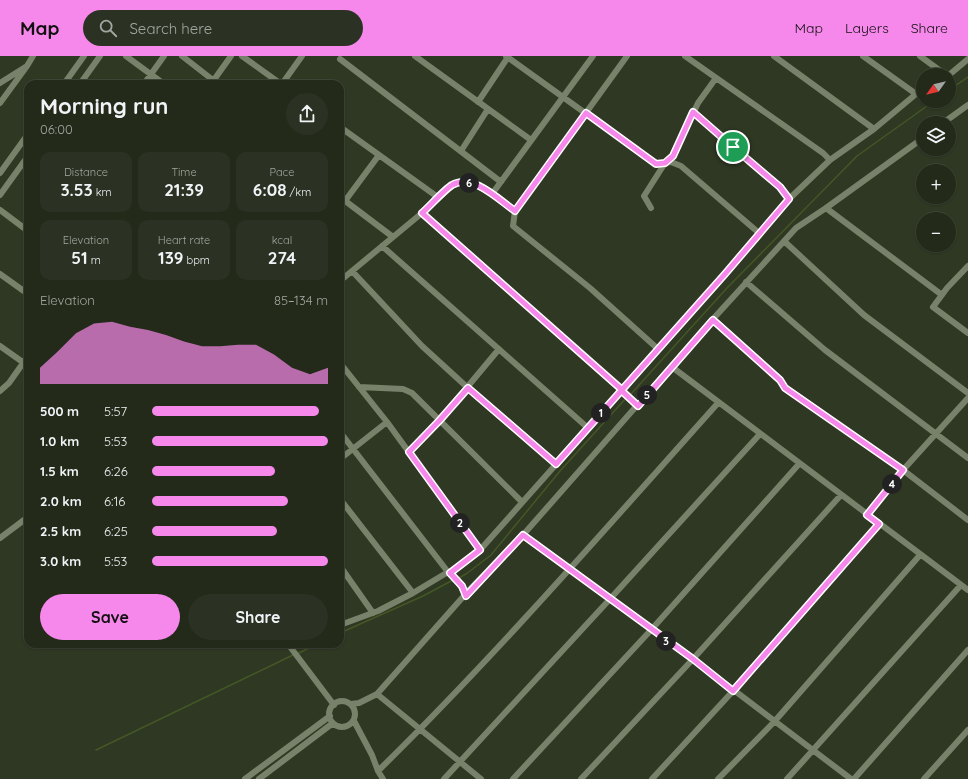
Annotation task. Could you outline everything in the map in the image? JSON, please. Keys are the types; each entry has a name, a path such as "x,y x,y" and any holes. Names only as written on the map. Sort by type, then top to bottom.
{"street":[{"path":"0,104 33,56"},
{"path":"67,80 84,56"},
{"path":"83,80 100,56"},
{"path":"126,56 158,80"},
{"path":"146,80 164,56"},
{"path":"182,56 210,80"},
{"path":"216,80 231,56"},
{"path":"242,56 275,80"},
{"path":"284,80 302,56"},
{"path":"415,56 531,140"},
{"path":"492,194 593,56"},
{"path":"627,56 515,211 513,226 590,288 658,349"},
{"path":"685,56 823,153 830,160"},
{"path":"774,56 874,129"},
{"path":"344,624 373,613 450,573 480,550 725,274 789,199 830,160 874,129 916,94 863,56"},
{"path":"920,56 936,68"},
{"path":"478,102 507,57 656,164 671,162 681,166 759,233"},
{"path":"340,59 501,182"},
{"path":"956,69 968,59"},
{"path":"0,83 27,66"},
{"path":"651,208 644,196 665,163 673,156 693,112 716,78"},
{"path":"953,116 968,105"},
{"path":"461,151 488,109"},
{"path":"693,112 780,187 789,199"},
{"path":"344,130 439,198"},
{"path":"0,173 24,140"},
{"path":"354,721 346,727 340,727 333,723 330,712 334,704 344,701 351,704 359,703 377,694 523,535 746,282 796,228 916,143"},
{"path":"344,197 379,155"},
{"path":"0,195 24,166"},
{"path":"344,277 422,213 452,185 464,182 476,184 515,211"},
{"path":"344,200 393,237"},
{"path":"826,208 942,295"},
{"path":"0,210 24,228"},
{"path":"422,213 638,406"},
{"path":"784,241 864,315 968,393"},
{"path":"382,246 588,428"},
{"path":"968,267 947,288 933,307 968,333"},
{"path":"352,271 422,346 556,464"},
{"path":"0,274 24,291"},
{"path":"746,282 825,350 968,458"},
{"path":"713,320 780,380 785,388 903,470 968,520"},
{"path":"0,346 24,363 9,383 0,391"},
{"path":"409,452 468,388 499,349"},
{"path":"672,367 968,590"},
{"path":"344,368 387,422 480,550"},
{"path":"359,387 403,389 412,393 522,502"},
{"path":"867,515 903,470 968,398"},
{"path":"378,771 421,729 570,569 718,403"},
{"path":"344,456 354,450 387,422"},
{"path":"444,779 610,600 760,434"},
{"path":"344,437 450,573 462,586 466,596"},
{"path":"513,779 651,630 799,464"},
{"path":"581,779 693,659 840,495"},
{"path":"344,504 413,593"},
{"path":"0,538 24,520"},
{"path":"652,779 733,691 879,524"},
{"path":"523,535 651,630 693,659 733,691 851,779"},
{"path":"718,779 774,722 920,555"},
{"path":"344,572 373,613"},
{"path":"787,779 961,585"},
{"path":"291,648 334,704"},
{"path":"854,779 968,650"},
{"path":"377,694 481,779"},
{"path":"351,704 355,713 354,721 383,779"},
{"path":"245,779 330,716"},
{"path":"259,779 333,723"},
{"path":"924,779 968,730"}],"waterway":[{"path":"956,85 968,77"},
{"path":"630,395 727,288 857,156 924,108"},
{"path":"457,579 491,555 560,471 627,397"},
{"path":"344,631 423,596 453,580"},
{"path":"297,654 309,648"},
{"path":"96,750 293,655"}],"route":[{"path":"733,147 693,112 673,156 665,163 656,164 586,113 515,211 476,184 464,182 452,185 422,213 620,388 622,390 623,392 638,406 713,320 780,380 785,388 903,470 867,515 879,524 733,691 693,659 651,630 523,535 470,589 466,596 462,586 450,573 480,550 409,452 468,388 556,464 622,390 725,274 789,199 780,187 733,147"}]}
